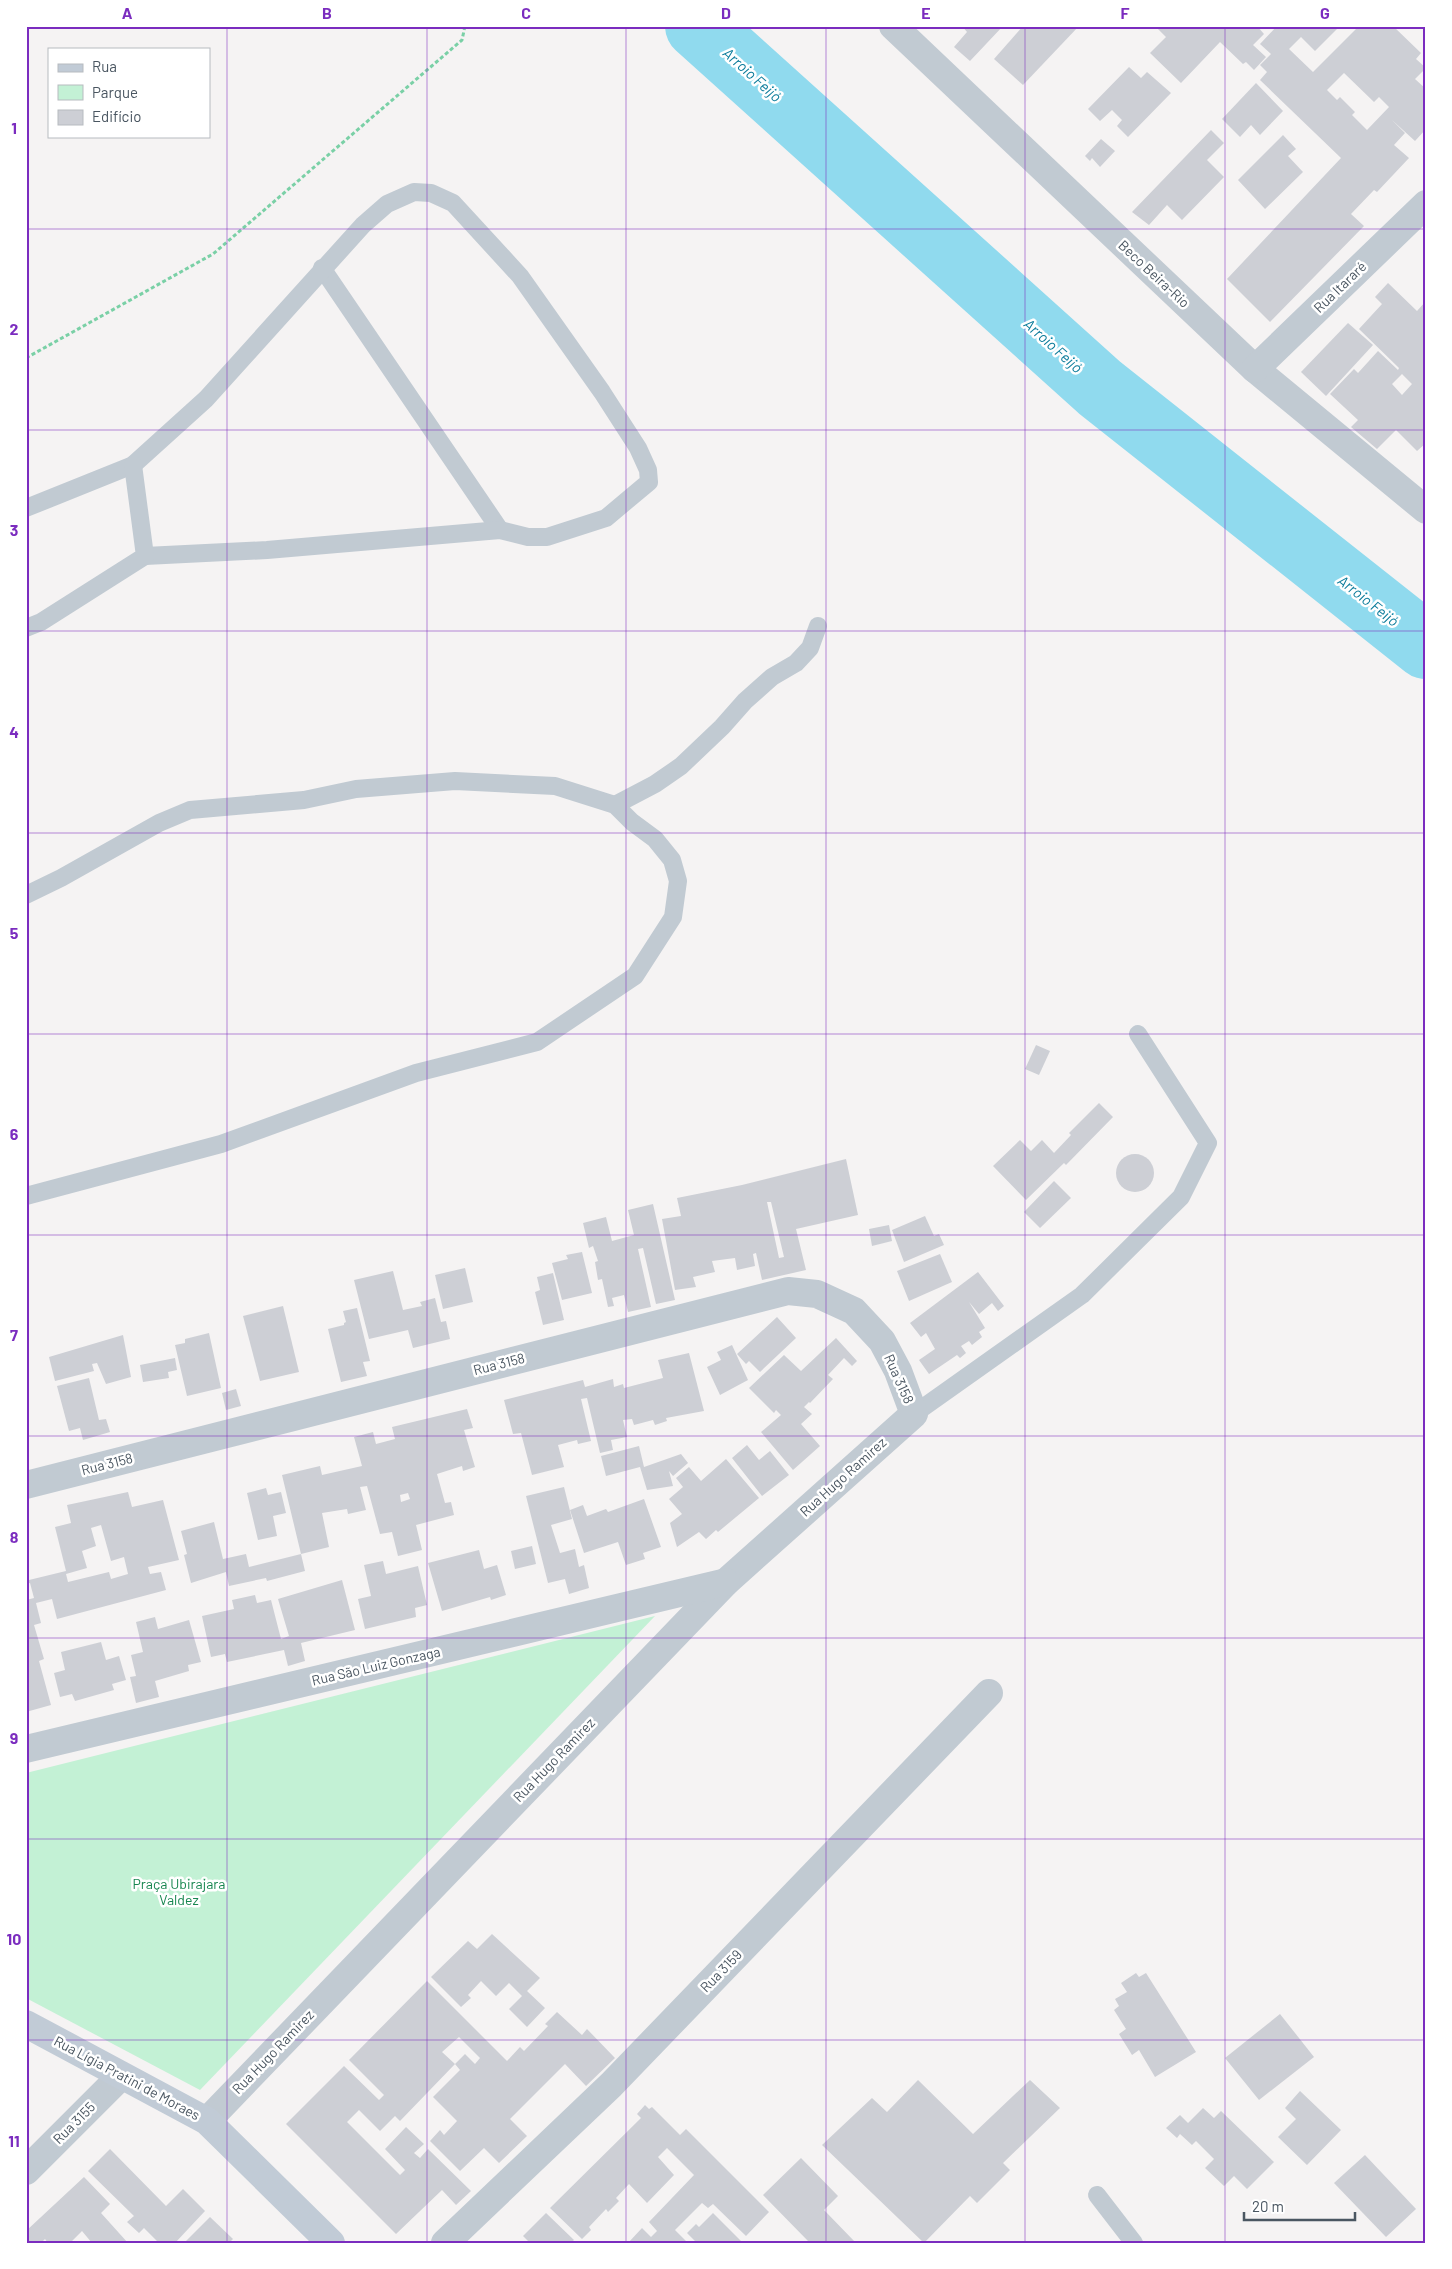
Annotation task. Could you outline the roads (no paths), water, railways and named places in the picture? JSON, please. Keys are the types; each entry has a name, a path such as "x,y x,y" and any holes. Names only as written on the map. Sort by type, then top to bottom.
{"street":[{"name":"Beco Beira-Rio","path":"893,26 1255,369 1426,510"},
{"name":"Rua Itararé","path":"1255,369 1426,204"},
{"name":"Rua 3158","path":"26,1485 788,1291 817,1294 854,1311 882,1341 898,1371 914,1414"},
{"name":"Rua Hugo Ramirez","path":"208,2121 726,1582 914,1414"},
{"name":"Rua São Luiz Gonzaga","path":"26,1749 726,1582"},
{"name":"Rua 3159","path":"445,2243 611,2085 989,1693"},
{"name":"Rua Lígia Pratini de Moraes","path":"26,2024 208,2121 331,2243"},
{"name":"Rua 3155","path":"26,2171 121,2076"}],"lane":[{"path":"26,508 133,465 206,400 322,268 363,225 386,204 414,192 430,193 453,203 520,276 602,392 638,448 648,470 649,482 606,518 547,537 528,537 500,530 267,550 145,556 41,622 26,628"},
{"path":"322,268 500,530"},
{"path":"133,465 145,556"},
{"path":"615,805 655,784 681,766 745,701 772,678 796,663 810,648 818,626"},
{"path":"26,894 61,878 159,823 190,810 304,800 356,789 455,781 555,786 615,805 632,822 655,838 672,860 678,881 673,917 635,976 537,1042 416,1073 220,1144 26,1196"},
{"path":"914,1414 1082,1295 1181,1197 1208,1143 1138,1034"},
{"path":"1097,2195 1134,2243"}],"waterway":[{"name":"Arroio Feijó","path":"698,26 1100,388 1426,646"}],"park label":[{"name":"Praça Ubirajara Valdez","path":"179,1892"}]}
